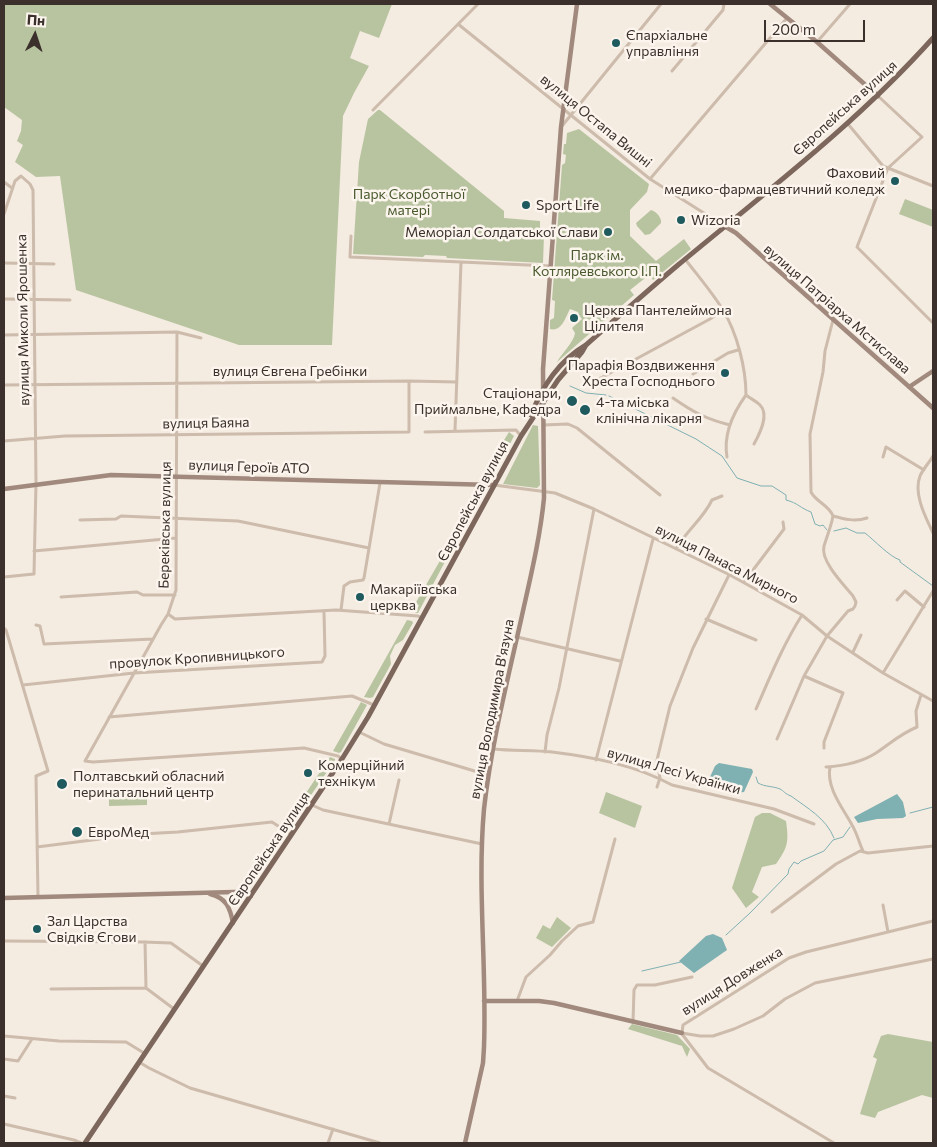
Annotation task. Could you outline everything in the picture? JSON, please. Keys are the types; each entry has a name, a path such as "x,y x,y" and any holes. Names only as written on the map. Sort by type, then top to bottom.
{"main road":[{"name":"вулиця Володимира В'язуна","path":"464,1143 483,1063 482,844 484,809 494,749 538,545 542,518 543,369 561,127 577,4"},
{"path":"770,4 817,42 878,96"},
{"name":"Європейська вулиця","path":"85,1143 359,732 521,436 543,388 560,364 848,124 878,96 933,38"},
{"name":"вулиця Патріарха Мстислава","path":"726,227 736,233 933,408"},
{"name":"Європейська вулиця","path":"526,426 586,344"},
{"path":"909,386 933,371"},
{"name":"вулиця Героїв АТО","path":"4,488 95,476 178,476 494,485"},
{"path":"4,898 245,892 251,896"},
{"path":"206,893 217,896 226,902 231,910 233,922"},
{"name":"вулиця Довженка","path":"484,1001 554,1003 682,1033"}],"street":[{"path":"373,110 478,4"},
{"path":"561,127 661,4"},
{"path":"672,71 723,10 724,4"},
{"path":"817,42 850,4"},
{"path":"650,179 787,18"},
{"name":"вулиця Остапа Вишні","path":"458,24 650,179 726,227"},
{"path":"878,96 922,137 888,168 857,247 933,323"},
{"path":"848,124 883,166 933,186"},
{"name":"вулиця Миколи Ярошенка","path":"4,577 34,574 36,484 33,190 30,184 20,176 14,181 12,188"},
{"path":"4,182 12,188 4,214"},
{"path":"351,236 350,257 551,266"},
{"path":"685,259 728,320 744,374 746,395 735,411 730,425 726,450 728,457"},
{"path":"455,430 462,262"},
{"path":"4,263 54,264"},
{"path":"4,298 70,300"},
{"path":"599,379 710,319 722,310"},
{"path":"777,739 804,676 827,636 848,611 853,609 856,602 829,566 823,548 831,530 833,516 831,512 816,500 811,492 809,437 823,372 825,351 833,320"},
{"path":"4,335 178,332 201,338"},
{"name":"Береківська вулиця","path":"178,332 176,434 178,476 175,595 168,614 84,761 304,748 338,756 342,759"},
{"path":"693,374 728,353 738,350"},
{"name":"вулиця Баяна","path":"4,441 65,436 409,432 409,381"},
{"name":"вулиця Євгена Гребінки","path":"4,385 457,382"},
{"path":"746,395 762,406 764,411 762,427 754,444"},
{"path":"673,398 709,420 730,425"},
{"path":"542,425 568,424 577,428 660,495"},
{"path":"425,432 516,430 521,436"},
{"path":"883,457 886,447 924,470"},
{"path":"933,456 920,478 920,499 933,533"},
{"path":"341,610 344,586 348,583 364,579 380,483"},
{"name":"вулиця Панаса Мирного","path":"494,485 555,493 744,582 802,615 827,636 883,673 933,701"},
{"path":"676,549 681,540 707,511 712,500 722,496"},
{"path":"546,752 547,735 559,688 594,510"},
{"path":"80,520 116,519 121,516 238,521 369,548"},
{"path":"833,516 849,520 867,518"},
{"path":"744,582 784,529 783,522"},
{"path":"34,551 176,538"},
{"path":"596,760 653,539"},
{"path":"657,787 660,778 657,760 670,706 683,670 706,619 729,575"},
{"path":"61,597 137,592 142,595 175,595"},
{"path":"897,600 905,592 924,607"},
{"path":"883,673 933,592"},
{"path":"168,614 175,619 341,610 418,616 422,618"},
{"name":"провулок Кропивницького","path":"23,686 134,673 322,662 325,656 324,611"},
{"path":"756,709 790,633 802,615"},
{"path":"706,619 756,640"},
{"path":"36,625 40,626 43,644 154,639"},
{"path":"4,628 48,771 36,776 38,897"},
{"path":"853,652 861,634"},
{"path":"517,637 620,661"},
{"path":"804,676 843,694 824,742 824,748"},
{"path":"863,852 854,828 837,799 828,767 842,766 876,753 902,733 917,727 916,711 921,694"},
{"path":"109,717 352,696 375,705"},
{"path":"359,732 384,744 489,775"},
{"name":"вулиця Лесі Українки","path":"494,749 546,752 614,762 660,778 672,785 785,812 814,824"},
{"path":"389,824 399,780"},
{"path":"312,805 323,810 482,844"},
{"path":"105,836 272,822 292,835"},
{"path":"517,1001 526,977 578,926 593,922 614,838"},
{"path":"37,847 100,839"},
{"path":"772,912 850,855 860,851 868,853 933,846"},
{"path":"883,905 888,932"},
{"name":"вулиця Довженка","path":"933,921 806,952 789,958 683,1025 682,1033 713,1036 762,1016 785,999 815,983 933,959"},
{"path":"4,941 171,943 203,966"},
{"path":"145,942 146,988"},
{"name":"вулиця Довженка","path":"633,1022 634,990 637,985 655,985 692,978"},
{"path":"51,989 146,988 174,1009"},
{"path":"682,1033 708,1068 834,1143"},
{"path":"4,1036 32,1039 126,1042 144,1054"},
{"path":"4,1059 18,1061 32,1039"},
{"path":"139,1062 190,1088 380,1143"},
{"path":"4,1096 15,1098"},
{"path":"4,1124 81,1143"},
{"path":"328,1143 333,1129"}],"green space":[{"path":"4,4 392,4 379,38 360,31 350,58 369,66 343,116 332,345 239,345 76,290 60,176 36,177 15,162 23,145 17,141 21,131 22,120 4,107"},
{"name":"Парк Скорботної матері","path":"378,110 504,211 504,218 540,221 540,231 544,235 543,263 447,258 446,256 425,255 423,257 353,254 359,162 368,119"},
{"name":"Парк ім. Котляревського І.П.","path":"579,129 649,184 647,192 630,210 630,236 656,261 684,239 691,249 653,280 649,275 630,290 634,295 557,362 574,336 575,333 572,328 582,319 578,312 570,309 560,326 550,329 550,320 554,318 555,301 552,300 562,165 565,163 566,155 563,154 564,144 566,144 567,133"},
{"path":"905,199 933,210 933,227 899,214"},
{"path":"651,210 658,215 661,223 650,234 645,235 636,223"},
{"path":"533,425 538,426 540,485 537,488 503,484"},
{"path":"509,432 514,436 498,467 487,468"},
{"path":"445,552 449,554 418,613 415,613 419,605 415,604"},
{"path":"407,620 413,623 403,640 395,645 390,656 391,664 373,697 364,697"},
{"path":"361,702 367,705 341,752 333,751"},
{"path":"330,757 335,760 307,801 304,799 306,793"},
{"path":"606,792 642,806 635,828 599,813"},
{"path":"147,796 147,805 109,806 109,797"},
{"path":"762,813 770,813 786,821 787,844 776,864 762,867 752,892 759,897 746,908 732,888 755,817"},
{"path":"284,832 285,834 253,881 248,878 269,846 275,846"},
{"path":"557,917 571,928 552,947 536,938 543,925 550,929"},
{"path":"632,1024 677,1035 690,1049 687,1057 682,1046 628,1029"},
{"path":"888,1034 933,1042 933,1098 922,1095 878,1112 875,1118 860,1114 877,1059 873,1057 881,1036"}],"water":[{"path":"719,763 752,769 753,772 744,792 727,790 711,780 710,777 715,766"},
{"path":"897,794 903,802 906,816 903,818 877,819 858,823 854,817"},
{"path":"713,934 722,938 727,950 694,973 679,961 706,936"}],"waterway":[{"path":"570,386 586,393 606,395"},
{"path":"609,396 696,439 722,456 737,478 761,486 772,486 786,495 786,500 811,512 815,524 823,525 827,530"},
{"path":"834,531 846,528 857,533 865,533 933,586"},
{"path":"756,777 758,783 780,789 810,809 831,831 834,838"},
{"path":"910,813 933,807"},
{"path":"726,935 788,874 794,862 798,864 824,851 833,840 843,837 850,827"},
{"path":"642,971 681,962"}],"place":[{"name":"Єпархіальне управління","path":"616,43"},
{"name":"Фаховий медико-фармацевтичний коледж","path":"895,181"},
{"name":"Sport Life","path":"526,205"},
{"name":"Wizoria","path":"681,220"},
{"name":"Меморіал Солдатської Слави","path":"608,232"},
{"name":"Церква Пантелеймона Цілителя","path":"574,318"},
{"name":"Парафія Воздвиження Хреста Господнього","path":"725,373"},
{"name":"Стаціонари, Приймальне, Кафедра","path":"572,401"},
{"name":"4-та міська клінічна лікарня","path":"585,410"},
{"name":"Макаріївська церква","path":"360,597"},
{"name":"Комерційний технікум","path":"308,773"},
{"name":"Полтавський обласний перинатальний центр","path":"62,784"},
{"name":"ЕвроМед","path":"77,832"},
{"name":"Зал Царства Cвідків Єгови","path":"37,929"}]}
